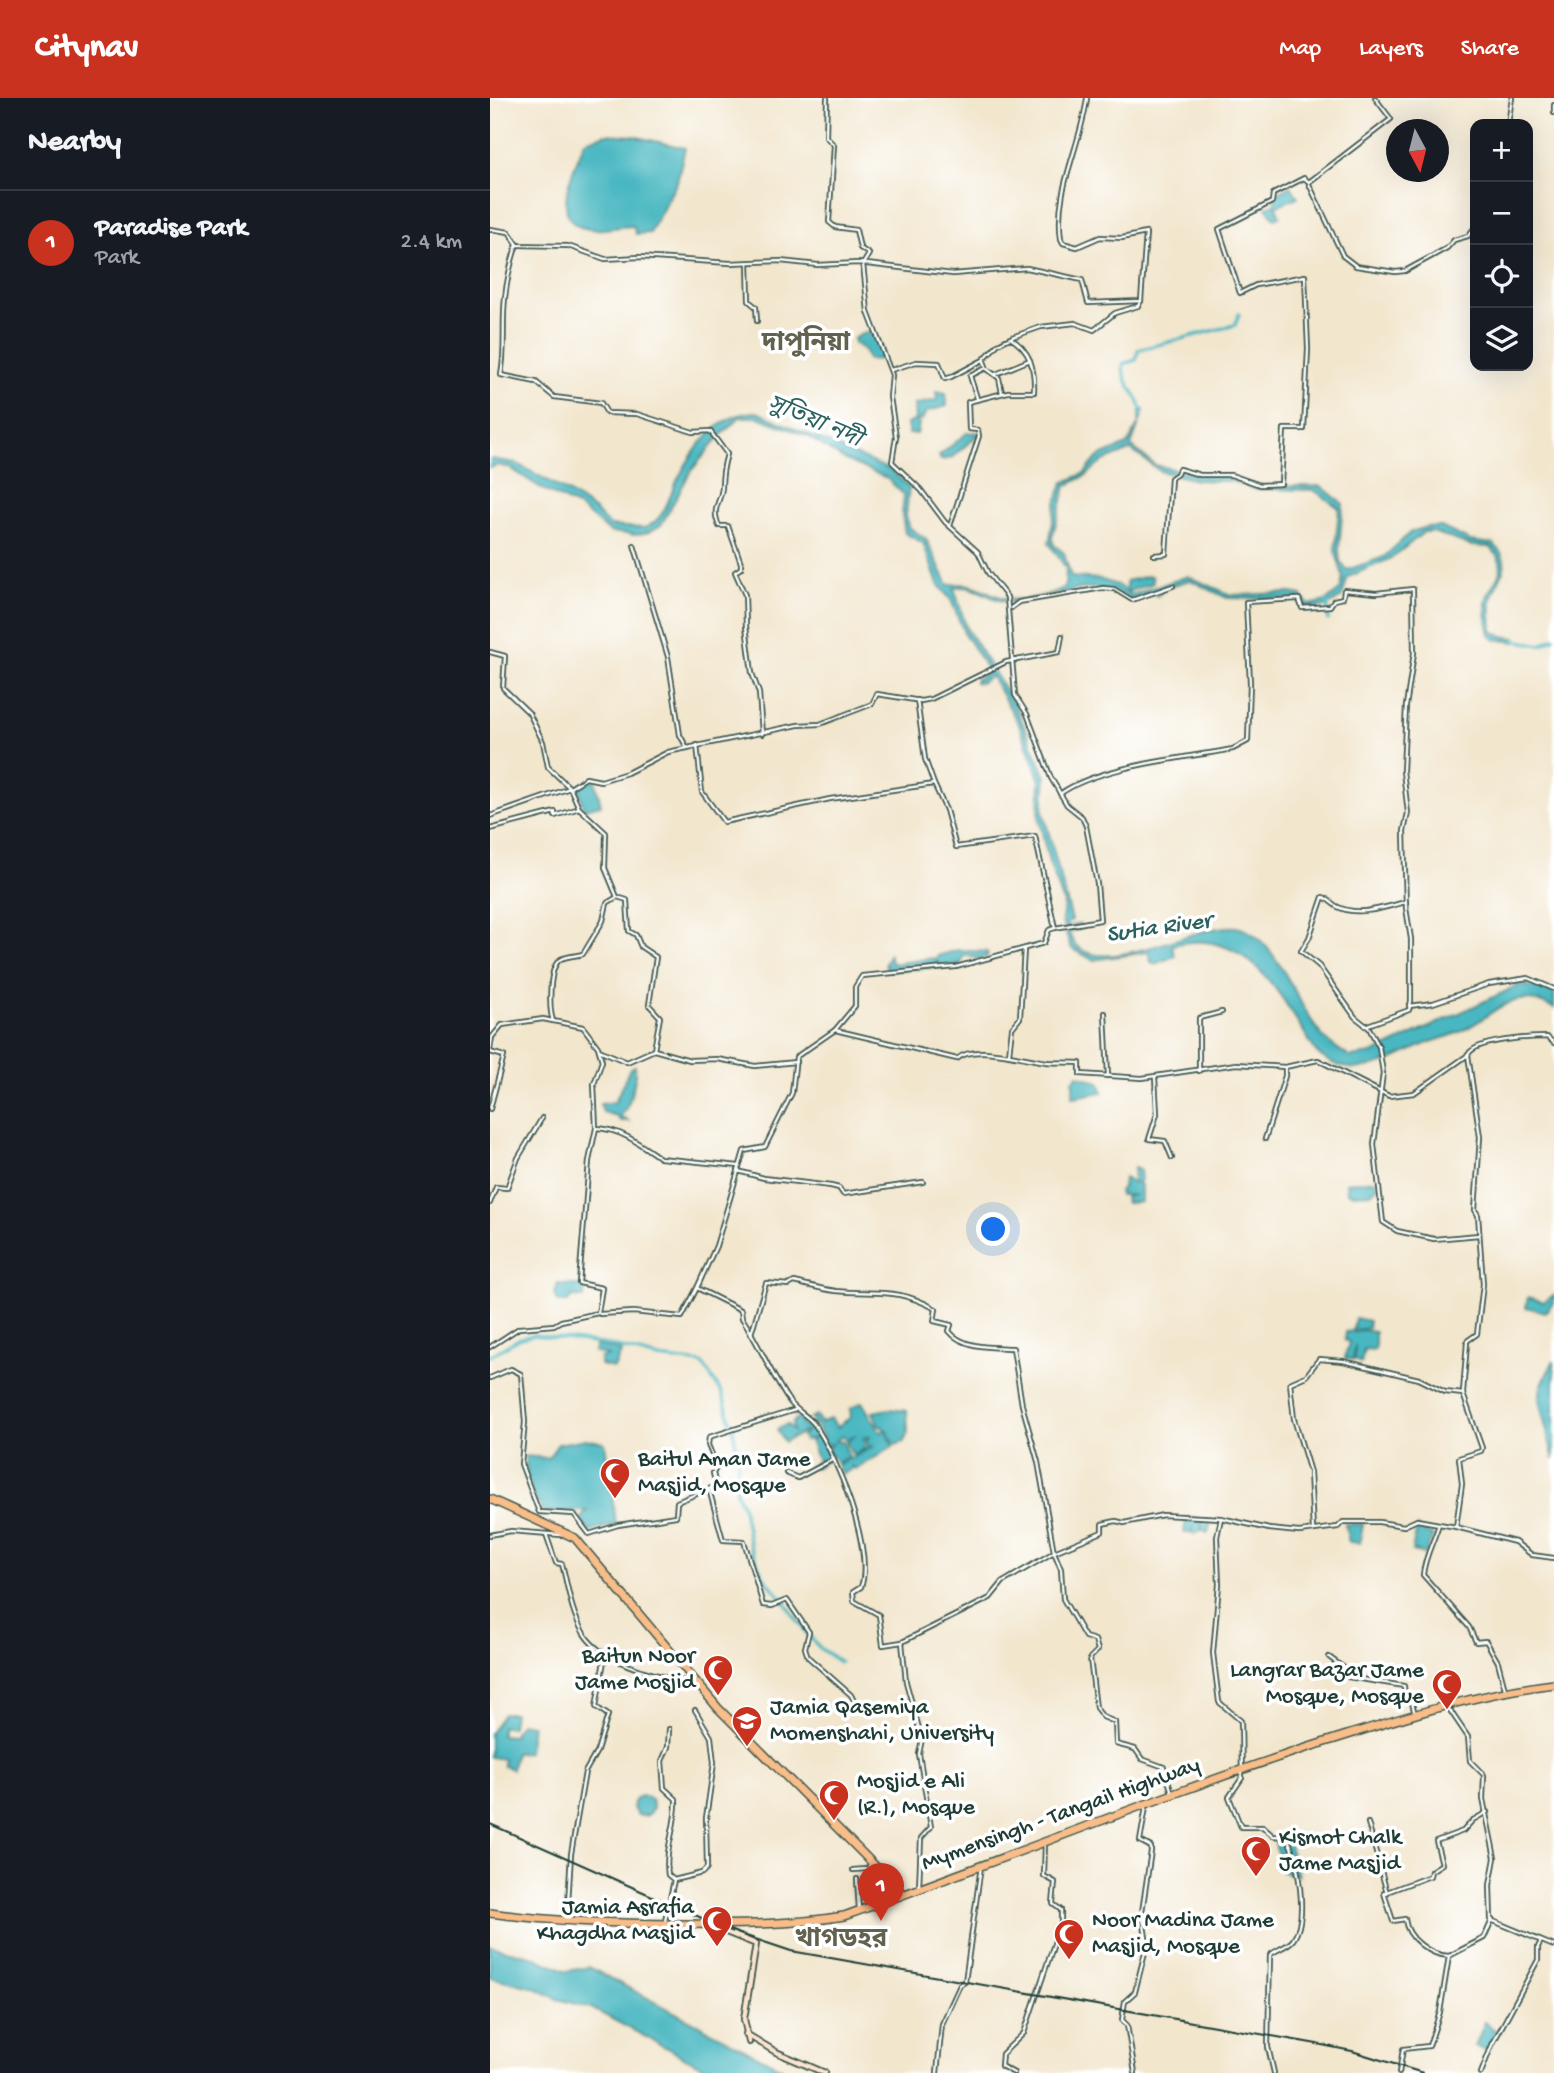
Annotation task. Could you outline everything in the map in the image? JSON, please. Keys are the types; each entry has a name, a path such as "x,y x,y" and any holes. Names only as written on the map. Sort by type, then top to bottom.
{"highway":[{"path":"490,1499 568,1533 591,1555 718,1709 903,1894"},
{"name":"Mymensingh - Tangail Highway","path":"490,1913 567,1922 710,1924 795,1923 859,1910 1146,1802 1239,1770 1415,1714 1506,1692 1554,1684"}],"street":[{"path":"490,1347 519,1328 554,1325 598,1313 662,1313 682,1317 716,1246 744,1151 765,1147 792,1093 796,1062 800,1054 835,1030 855,1006 855,987 862,976 956,967 1044,943 1049,930 1055,928 1100,920 1086,826 1082,817 1060,794 1051,778 1027,714 1015,695 1007,597 988,573 978,552 950,526 929,499 892,462 896,438 890,397 891,370 869,319 863,264 869,256 860,248 856,230 830,224 834,145 826,137 827,98"},
{"path":"891,370 928,361 939,363 946,379 984,360 998,344 1010,338 1041,327 1075,323 1094,330 1115,313 1138,306 1141,301 1146,233 1122,238 1100,237 1077,247 1063,243 1061,239 1067,169 1078,140 1087,98"},
{"path":"1308,183 1391,120 1376,98"},
{"path":"1509,119 1512,98"},
{"path":"1554,105 1554,113"},
{"path":"1154,555 1166,554 1171,478 1177,474 1179,468 1200,475 1231,475 1249,483 1282,484 1284,429 1304,429 1308,349 1305,276 1256,285 1240,293 1219,229 1272,202 1273,194 1304,178 1343,256 1356,266 1405,271 1447,248 1454,240 1470,233"},
{"path":"490,229 509,232 517,240 510,263 505,298 505,356 501,374 536,382 554,397 601,403 607,413 637,414 693,432 710,431 727,454 719,479 722,487 715,516 719,526 728,526 741,563 741,568 735,572 745,595 746,626 752,673 759,693 762,734"},
{"path":"517,244 560,245 605,259 639,257 748,263 779,261 818,265 863,264 953,274 996,268 1033,269 1082,280 1088,303 1141,301"},
{"path":"748,263 749,301 756,307 757,321"},
{"path":"950,526 978,445 979,432 969,429 968,402 1002,393 1034,392 1035,373 1030,360 1010,338"},
{"path":"996,374 1030,360"},
{"path":"984,361 986,368 996,374 1001,382 1002,393"},
{"path":"977,398 971,376 986,368"},
{"path":"634,545 669,663 680,735 687,748"},
{"path":"1009,607 1103,588 1114,589 1130,600 1173,586"},
{"path":"1060,794 1072,785 1121,770 1233,749 1248,741 1251,683 1245,602 1299,599 1306,610 1329,606 1334,600 1343,598 1344,590 1376,593 1414,589 1414,653 1406,706 1403,771 1408,813 1404,831 1406,902 1411,939 1409,1006 1402,1015 1365,1026"},
{"path":"490,816 570,788 586,778 601,781 628,773 650,759 697,745 838,719 872,704 877,694 917,700 936,697 994,668 1059,652 1062,636"},
{"path":"490,652 505,656 503,688 529,713 543,742 548,766 570,788 579,808 606,833 605,868 617,897"},
{"path":"917,700 925,759 946,810 956,847 1035,836 1055,928"},
{"path":"697,745 702,792 724,822 830,799 934,784"},
{"path":"490,829 555,812 557,816 579,808"},
{"path":"554,1022 549,1000 555,966 562,958 583,954 603,922 607,903 617,897 627,900 629,931 636,935 641,947 656,957 649,1005 660,1017 654,1050"},
{"path":"1406,902 1381,911 1367,911 1339,907 1323,897 1309,938 1301,951 1319,966 1379,1047 1383,1073 1382,1095 1374,1144 1383,1222 1397,1231 1434,1239 1479,1236"},
{"path":"1009,1055 1012,1028 1020,1018 1024,949"},
{"path":"1409,1006 1433,1003 1489,984 1528,978 1554,989"},
{"path":"1199,1072 1199,1018 1222,1012"},
{"path":"1104,1013 1108,1076"},
{"path":"490,1109 504,1056 490,1051 492,1037 502,1025 543,1019 583,1027 599,1050 601,1067 594,1084 596,1128 589,1161 579,1283 602,1288 598,1313"},
{"path":"835,1030 957,1059 963,1053 1009,1055 1046,1062 1080,1063 1080,1074 1108,1076 1155,1076 1199,1072 1236,1064 1284,1066 1318,1060 1382,1095 1414,1093 1478,1046 1547,1037 1554,1043"},
{"path":"599,1050 627,1062 654,1050 690,1059 717,1059 755,1066 796,1062"},
{"path":"1456,1527 1462,1484 1459,1458 1481,1451 1482,1448 1463,1394 1467,1341 1477,1334 1483,1284 1475,1179 1479,1176 1480,1137 1468,1055"},
{"path":"1265,1139 1285,1076 1284,1066"},
{"path":"1155,1076 1157,1114 1149,1139 1165,1141 1171,1158"},
{"path":"490,1203 496,1187 507,1188 518,1158 542,1118"},
{"path":"596,1128 624,1133 637,1145 654,1151 660,1157 739,1166"},
{"path":"738,1171 764,1178 837,1187 843,1194 923,1182"},
{"path":"751,1334 766,1283 787,1285 794,1282 813,1288 840,1291 903,1293 936,1309 934,1321 951,1325 949,1331 955,1337 991,1348 1013,1348 1022,1405 1038,1461 1054,1552 1061,1569 1066,1609 1085,1637 1095,1640 1098,1650 1090,1658 1096,1708 1103,1717 1115,1722 1116,1744 1135,1749 1142,1759 1164,1767 1172,1793"},
{"path":"696,1288 739,1308 795,1410 814,1425 845,1483 854,1509 865,1565 861,1587 853,1592 854,1601 879,1615 883,1645 902,1642 990,1598 1003,1582 1054,1552 1091,1539 1102,1532 1102,1524 1116,1521 1124,1523 1163,1515 1221,1518 1269,1530 1313,1531 1338,1527 1343,1522 1379,1522 1404,1526 1417,1520 1515,1542 1532,1555 1554,1558"},
{"path":"1313,1531 1310,1472 1294,1419 1290,1383 1306,1376 1319,1359 1343,1361 1419,1379 1446,1392 1463,1394"},
{"path":"490,1378 511,1368 522,1374 525,1422 521,1464 539,1512 574,1514 591,1534 618,1525 676,1516 677,1502 716,1486 713,1473 717,1467 708,1445 709,1437 732,1428 764,1422 795,1410"},
{"path":"786,1473 798,1478 832,1460"},
{"path":"709,1489 723,1540 744,1541 763,1605 772,1606 787,1600 809,1632 805,1648 808,1657 851,1695 858,1709"},
{"path":"1221,1518 1217,1537 1219,1584 1213,1653 1219,1702 1241,1721 1239,1770 1242,1779 1229,1797 1241,1827 1263,1828 1273,1836 1287,1837 1299,1872 1297,1930 1292,1941 1270,1955 1268,2047 1274,2073"},
{"path":"1439,1524 1433,1547 1424,1560 1423,1575 1469,1628 1476,1642 1486,1641 1498,1662 1506,1692"},
{"path":"490,1535 511,1531 568,1533"},
{"path":"546,1534 556,1563 562,1564 583,1633 604,1655 668,1678 697,1683"},
{"path":"902,1642 906,1682 922,1739 919,1754 931,1827 921,1838 919,1888"},
{"path":"567,1922 571,1854 586,1772 597,1751 608,1715 596,1707 604,1655"},
{"path":"1329,1657 1344,1668 1348,1676 1404,1686 1406,1701 1412,1703 1415,1714"},
{"path":"1447,1706 1468,1737 1470,1761 1484,1775 1483,1799 1487,1812 1495,1858 1490,1885 1492,1920 1484,1938 1449,1956 1429,1953 1410,1933 1405,1919 1393,1921 1384,1894 1430,1876 1431,1871 1442,1864 1436,1841 1463,1831 1473,1820 1487,1812"},
{"path":"674,1881 702,1873 707,1868 706,1818 714,1763 712,1737 695,1710"},
{"path":"668,1729 669,1741 662,1768 664,1788 676,1799 674,1829 666,1846 668,1875 674,1881"},
{"path":"1135,2073 1127,2025 1122,2021 1125,2001 1135,1992 1147,1944 1142,1912 1152,1851 1151,1847 1140,1841 1146,1802"},
{"path":"1368,1823 1387,1893"},
{"path":"1014,2073 1001,2066 1002,2054 1024,2033 1061,1923 1061,1910 1053,1904 1055,1882 1044,1876 1047,1864 1045,1842"},
{"path":"853,1870 867,1869 872,1863"},
{"path":"937,2073 942,2024 960,1985 965,1982 981,1866"},
{"path":"857,1879 859,1910"},
{"path":"664,1924 674,1881"},
{"path":"877,1881 879,1892 895,1886"},
{"path":"1492,1920 1554,1947"},
{"path":"710,1924 756,1944 745,2008 749,2042"},
{"path":"1480,2073 1492,2045 1538,1960 1541,1941"},
{"path":"1399,2073 1403,2049 1429,2046 1440,2012 1449,1956"},
{"path":"746,2034 776,2052 825,2073"}],"water":[{"path":"606,134 633,136 685,148 677,182 650,233 636,234 633,226 589,229 576,225 569,216 566,205 567,191 585,141"},
{"path":"1291,186 1298,197 1276,206 1280,216 1275,219 1266,207 1275,204 1275,194"},
{"path":"867,332 879,343 881,359 868,360 864,350 854,343 854,338"},
{"path":"936,391 946,393 947,406 926,412 922,420 916,420 919,424 917,434 909,434 907,424 915,420 914,405 937,400"},
{"path":"1140,410 1144,410 1131,446 1155,465 1194,474 1231,476 1248,484 1321,486 1343,504 1339,549 1340,561 1347,570 1384,557 1411,532 1427,527 1441,527 1470,541 1493,544 1504,560 1504,567 1491,602 1492,631 1516,638 1516,642 1494,639 1490,635 1486,602 1501,569 1497,555 1490,547 1472,546 1433,532 1424,532 1392,558 1348,577 1342,597 1325,607 1304,608 1299,599 1227,598 1190,580 1167,587 1157,596 1155,593 1131,600 1116,592 1087,588 1026,601 1010,602 969,588 954,588 967,629 1016,707 1046,777 1043,811 1072,920 1067,923 1067,927 1080,924 1081,929 1069,932 1079,948 1096,955 1119,954 1196,933 1236,927 1263,943 1286,975 1314,1025 1333,1046 1350,1057 1372,1054 1519,985 1540,987 1554,993 1554,1008 1539,1002 1515,1001 1505,1004 1462,1031 1382,1064 1343,1067 1317,1053 1291,1011 1261,971 1243,956 1223,946 1199,942 1172,945 1175,956 1155,964 1151,962 1149,952 1093,960 1071,948 1062,922 1064,903 1049,862 1039,819 1040,781 1019,724 991,676 980,683 975,682 989,672 965,635 951,600 938,584 923,543 905,533 902,515 904,495 887,478 843,459 807,436 758,417 740,417 718,438 691,471 661,525 649,532 635,535 610,532 577,506 544,490 510,468 498,465 490,468 491,459 516,463 568,492 594,510 610,526 644,528 661,515 690,457 708,435 731,418 757,412 890,470 909,487 906,516 910,528 926,539 948,585 969,585 1015,600 1043,596 1065,587 1066,568 1049,543 1056,503 1063,483 1085,473 1098,457 1127,445 1139,423","holes":["1131,450 1160,471 1196,480 1231,481 1255,489 1314,490 1339,508 1335,551 1343,576 1341,589 1326,601 1309,605 1301,595 1291,593 1231,595 1188,576 1132,595 1117,585 1099,579 1071,577 1064,553 1054,545 1052,538 1066,486 1087,475 1103,461"]},
{"path":"977,432 978,435 951,458 941,460 939,456 967,433"},
{"path":"1152,576 1153,583 1127,592 1126,581"},
{"path":"595,780 601,805 584,809 578,786"},
{"path":"958,950 987,952 988,956 979,959 964,955 961,964 939,968 937,962 936,967 888,971 885,964 889,955 892,964 934,958 937,961 937,956"},
{"path":"635,1066 632,1092 620,1116 628,1121 620,1121 617,1116 603,1112 600,1104 615,1102 630,1068"},
{"path":"1078,1075 1099,1082 1103,1092 1073,1097 1073,1081"},
{"path":"1134,1168 1140,1170 1141,1180 1137,1183 1141,1185 1141,1202 1126,1203 1125,1197 1136,1195 1120,1195 1119,1191 1123,1188 1124,1178 1133,1183"},
{"path":"1375,1180 1378,1186 1371,1193 1347,1192 1346,1183"},
{"path":"558,1284 585,1286 584,1298 572,1297 568,1302 558,1302 555,1294"},
{"path":"1554,1295 1554,1302 1545,1312 1526,1307 1528,1297 1544,1302"},
{"path":"1355,1318 1369,1321 1368,1328 1354,1330 1355,1333 1362,1330 1375,1332 1375,1350 1364,1349 1361,1363 1355,1360 1355,1345 1353,1360 1345,1358 1349,1342 1345,1340 1346,1332 1353,1331"},
{"path":"596,1345 622,1351 614,1368 600,1365 600,1358 609,1356 594,1352"},
{"path":"1554,1360 1554,1460 1539,1400 1541,1386"},
{"path":"862,1402 880,1432 886,1430 893,1447 855,1469 851,1466 851,1470 842,1474 837,1465 874,1446 869,1447 866,1440 871,1436 863,1438 866,1448 853,1455 846,1442 856,1435 846,1439 842,1436 836,1441 843,1442 849,1456 837,1463 828,1449 832,1444 827,1445 818,1426 810,1418 816,1415 821,1423 831,1418 837,1427 851,1417 850,1409"},
{"path":"889,1409 907,1411 908,1433 904,1442 895,1445 886,1430 878,1424 873,1412"},
{"path":"800,1417 805,1421 801,1424 804,1427 812,1423 830,1456 830,1459 815,1468 812,1465 818,1461 810,1441 816,1437 804,1441 802,1436 808,1430 784,1442 777,1430 787,1424 793,1431 792,1423"},
{"path":"586,1439 605,1443 616,1524 589,1532 580,1519 587,1511 540,1510 541,1504 536,1502 525,1474 525,1456 548,1458 558,1444"},
{"path":"1198,1518 1203,1522 1205,1519 1211,1521 1208,1533 1202,1531 1202,1522 1200,1532 1193,1534 1192,1527 1190,1533 1184,1533 1186,1519"},
{"path":"1345,1524 1363,1524 1360,1543 1349,1542"},
{"path":"1417,1527 1433,1536 1425,1554 1412,1551"},
{"path":"503,1713 514,1713 512,1727 501,1727 501,1735 513,1736 520,1723 532,1725 528,1752 515,1753 512,1769 503,1766 503,1759 490,1757 490,1733"},
{"path":"643,1796 650,1799 653,1806 650,1813 643,1816 636,1813 633,1806 636,1799"},
{"path":"1278,1838 1288,1842 1298,1876 1281,1871 1275,1842"},
{"path":"490,1946 535,1957 567,1971 589,1967 790,2073 714,2073 591,2008 557,1999 536,1988 490,1977"},
{"path":"1485,2022 1497,2032 1488,2050 1475,2046"}],"waterway":[{"path":"1142,415 1138,401 1125,378 1123,364 1136,360 1138,350 1235,325 1239,314"},
{"path":"1328,604 1328,620"},
{"path":"1514,640 1541,645 1554,638"},
{"path":"490,1356 520,1338 534,1335 609,1345 658,1358 702,1363 722,1393 733,1429 738,1456 736,1491 743,1508 750,1547 763,1576 783,1600"},
{"path":"784,1601 808,1635"},
{"path":"809,1636 821,1649 840,1662"}],"railway":[{"path":"490,1824 731,1931 791,1951 1317,2044 1352,2051 1423,2073"}],"place":[{"name":"Baitul Aman Jame Masjid, Mosque","path":"615,1500"},
{"name":"Baitun Noor Jame Mosjid","path":"718,1697"},
{"name":"Langrar Bazar Jame Mosque, Mosque","path":"1447,1711"},
{"name":"Jamia Qasemiya Momenshahi, University","path":"747,1748"},
{"name":"Mosjid e Ali (R.), Mosque","path":"834,1822"},
{"name":"Kismot Chalk Jame Masjid","path":"1256,1878"},
{"name":"Paradise Park","path":"881,1921"},
{"name":"Jamia Asrafia Khagdha Masjid","path":"717,1948"},
{"name":"Noor Madina Jame Masjid, Mosque","path":"1069,1961"}],"district":[{"name":"দাপুনিয়া","path":"806,345"},
{"name":"খাগডহর","path":"841,1941"}],"water label":[{"name":"সুতিয়া নদী","path":"814,423"},
{"name":"Sutia River","path":"1159,929"}]}
